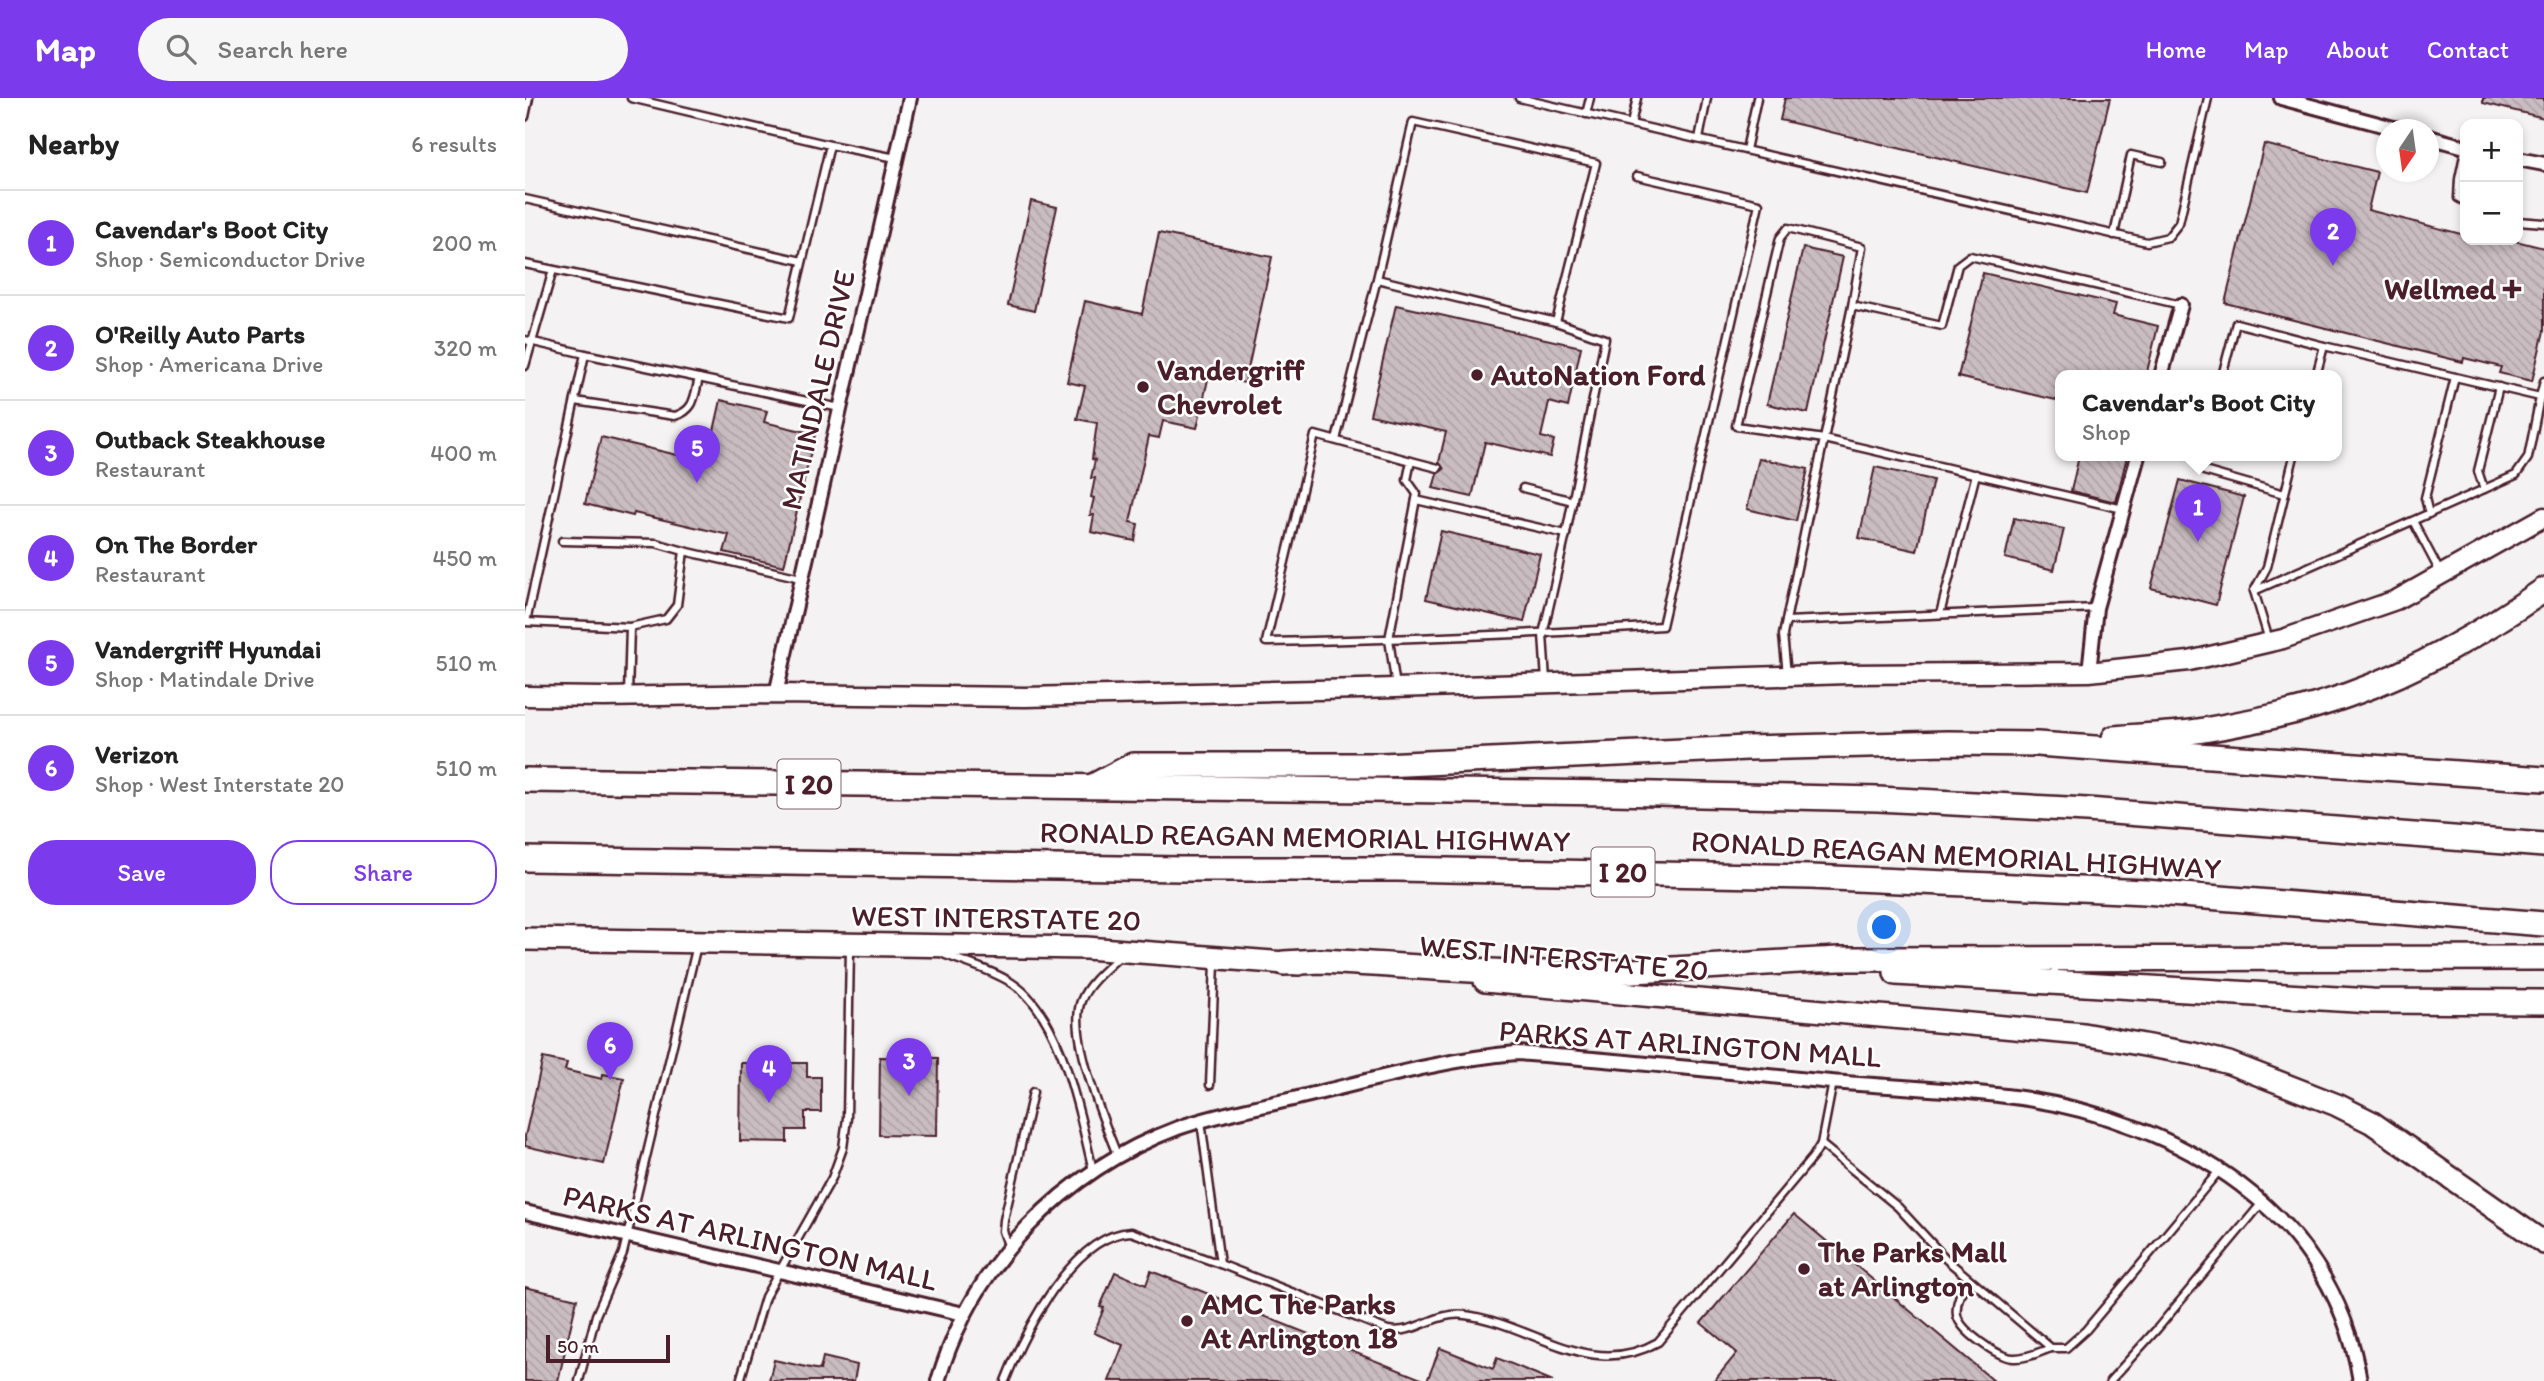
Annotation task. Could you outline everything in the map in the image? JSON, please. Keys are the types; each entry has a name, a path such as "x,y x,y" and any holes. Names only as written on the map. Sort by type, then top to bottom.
{"highway":[{"path":"2037,744 2200,731 2271,718 2348,695 2458,645 2544,590"},
{"path":"1093,787 1133,765 1383,765 1747,748 1947,743 2037,744 2544,779"},
{"name":"RONALD REAGAN MEMORIAL HIGHWAY","path":"525,780 1626,793 1878,799 2087,810 2544,845"},
{"name":"RONALD REAGAN MEMORIAL HIGHWAY","path":"525,859 1181,869 1558,871 1811,877 2145,892 2544,924"},
{"path":"1284,962 1321,961 1552,973 1658,970 1840,959 2544,958"},
{"path":"1658,970 1920,974 2372,1001 2544,1002"}],"main road":[{"path":"525,696 776,694 1025,697 1787,676 2089,672 2189,661 2270,642 2396,600 2544,517"},
{"name":"WEST INTERSTATE 20","path":"525,939 1126,950 2070,1032 2194,1054 2253,1072 2337,1105 2371,1122 2544,1242"}],"street":[{"name":"MATINDALE DRIVE","path":"776,694 910,98"},
{"path":"2281,98 2376,123"},
{"path":"2439,141 2460,147"},
{"path":"2523,160 2544,164"},
{"path":"2163,370 2181,305"},
{"path":"2089,672 2096,608 2137,461"},
{"name":"PARKS AT ARLINGTON MALL","path":"938,1381 946,1354 964,1314 989,1272 1042,1212 1093,1170 1179,1128 1201,1121 1468,1058 1515,1053 2005,1096 2110,1119 2163,1139 2218,1171 2263,1202 2312,1256 2348,1327 2360,1381"},
{"name":"PARKS AT ARLINGTON MALL","path":"525,1212 964,1314"}],"lane":[{"path":"525,117 529,98"},
{"path":"631,98 896,158"},
{"path":"1519,98 1542,101 1586,114 2147,242 2168,237 2179,223 2208,98"},
{"path":"1586,114 1590,98"},
{"path":"1631,124 1637,98"},
{"path":"1699,139 1707,98"},
{"path":"1746,150 1757,98"},
{"path":"1336,440 1413,122 1597,163 1556,322"},
{"path":"525,264 789,318 830,145"},
{"path":"2115,235 2131,155 2162,162"},
{"path":"2460,174 2460,199"},
{"path":"1438,468 1315,435 1266,642 1543,634 1662,626 1759,204 1637,176"},
{"path":"525,199 803,261"},
{"path":"2523,221 2544,223"},
{"path":"1787,676 1783,635 1824,439 1852,306 1862,247 1788,228 1780,238 1736,426 1824,439 2123,509"},
{"path":"1852,306 1942,326 1958,265 1970,256 2181,305"},
{"path":"525,366 553,270"},
{"path":"1377,279 1556,322 1605,339 1543,634 1546,683"},
{"path":"2224,370 2236,323 2540,397"},
{"path":"525,340 841,408"},
{"path":"2318,370 2324,346"},
{"path":"585,354 525,622 630,627 666,619 677,605 684,551"},
{"path":"2429,514 2425,498 2455,377"},
{"path":"575,401 675,416 686,412 691,405 699,378"},
{"path":"2254,591 2516,475 2528,458 2544,381"},
{"path":"2484,489 2478,471 2500,387"},
{"path":"1396,688 1389,639 1417,494 1407,480 1411,461"},
{"path":"2200,461 2204,471 2284,494"},
{"path":"2270,642 2254,591 2267,567 2293,461"},
{"path":"1940,614 1976,474"},
{"path":"1523,488 1573,500"},
{"path":"1416,500 1566,534"},
{"path":"2413,520 2442,575"},
{"path":"562,541 656,543 801,578"},
{"path":"1786,621 2096,608"},
{"path":"628,697 630,627"},
{"path":"579,1381 596,1315 623,1253 698,941"},
{"path":"740,1381 765,1297 832,1178 843,1148 848,1118 851,944"},
{"path":"918,945 1012,983 1035,1002 1051,1028 1066,1069 1093,1170"},
{"path":"1118,1157 1102,1118 1080,1039 1077,1018 1087,989 1126,950"},
{"path":"1210,1085 1215,957"},
{"path":"1005,1381 1028,1327 1045,1300 1087,1252 1106,1237 1131,1232 1388,1330 1400,1332 1444,1315 1465,1315 1504,1326 1574,1355 1607,1361 1626,1359 1658,1342 1813,1157 1821,1144 1833,1082"},
{"path":"1009,1248 1003,1231 1003,1220 1033,1092"},
{"path":"1201,1121 1220,1264"},
{"path":"1821,1144 1898,1207 1947,1259 2051,1348"},
{"path":"1969,1279 1962,1289 1957,1314 1960,1323 1977,1338 2001,1355 2015,1358 2051,1348 2066,1348 2086,1330 2218,1171"},
{"path":"2110,1381 2263,1202"}],"building":[{"path":"1785,98 2110,98 2087,193 1780,120"},
{"path":"2483,98 2544,98 2544,118 2483,103"},
{"path":"2264,144 2376,172 2368,210 2460,234 2460,245 2523,245 2523,243 2544,248 2544,331 2532,381 2499,373 2501,367 2464,358 2463,362 2225,303"},
{"path":"1031,201 1057,207 1034,311 1008,305"},
{"name":"Vandergriff Chevrolet","path":"1159,233 1272,257 1245,383 1209,375 1197,428 1163,421 1159,438 1149,436 1130,522 1138,524 1135,541 1091,532 1094,515 1090,515 1094,498 1091,497 1095,478 1091,478 1095,460 1092,459 1097,423 1077,419 1085,386 1067,382 1085,301 1142,314"},
{"path":"1803,248 1843,257 1808,413 1767,404"},
{"path":"1983,273 2116,304 2113,315 2158,326 2147,370 2055,370 2055,400 1958,377"},
{"name":"AutoNation Ford","path":"1396,305 1581,347 1568,407 1549,402 1541,437 1554,440 1550,457 1485,442 1472,497 1433,488 1437,474 1444,469 1439,462 1446,432 1370,415"},
{"path":"721,400 767,411 764,422 815,434 784,566 724,552 729,535 585,504 601,437 707,462"},
{"path":"1759,458 1808,469 1796,521 1747,509"},
{"path":"2078,461 2126,461 2116,502 2071,491"},
{"path":"1875,467 1933,480 1917,551 1859,538"},
{"path":"2180,480 2244,497 2216,605 2151,588"},
{"path":"2014,518 2064,529 2054,570 2005,558"},
{"path":"1441,531 1540,554 1524,622 1426,599"},
{"path":"880,1057 938,1058 937,1136 879,1135"},
{"path":"543,1058 567,1063 565,1070 602,1079 603,1074 624,1078 604,1164 525,1146"},
{"path":"741,1063 807,1063 807,1077 821,1077 821,1112 805,1112 805,1130 787,1130 787,1142 740,1141"},
{"name":"The Parks Mall at Arlington","path":"1794,1214 1994,1381 1714,1381 1737,1353 1701,1323"},
{"name":"AMC The Parks At Arlington 18","path":"1151,1271 1424,1380 1109,1381 1123,1345 1094,1333 1104,1308 1100,1307 1115,1272 1146,1285"},
{"path":"525,1287 577,1299 558,1381 525,1381"},
{"path":"1440,1348 1493,1369 1497,1358 1553,1381 1427,1381"},
{"path":"823,1357 857,1365 854,1381 769,1381 774,1360 820,1370"}],"place":[{"name":"O'Reilly Auto Parts","path":"2333,266"},
{"name":"Wellmed","path":"2512,289"},
{"name":"AutoNation Ford","path":"1477,375"},
{"name":"Vandergriff Chevrolet","path":"1143,387"},
{"name":"Vandergriff Hyundai","path":"697,483"},
{"name":"Cavendar's Boot City","path":"2198,542"},
{"name":"Verizon","path":"610,1080"},
{"name":"Outback Steakhouse","path":"909,1096"},
{"name":"On The Border","path":"769,1103"},
{"name":"The Parks Mall at Arlington","path":"1804,1269"},
{"name":"AMC The Parks At Arlington 18","path":"1187,1321"}]}
